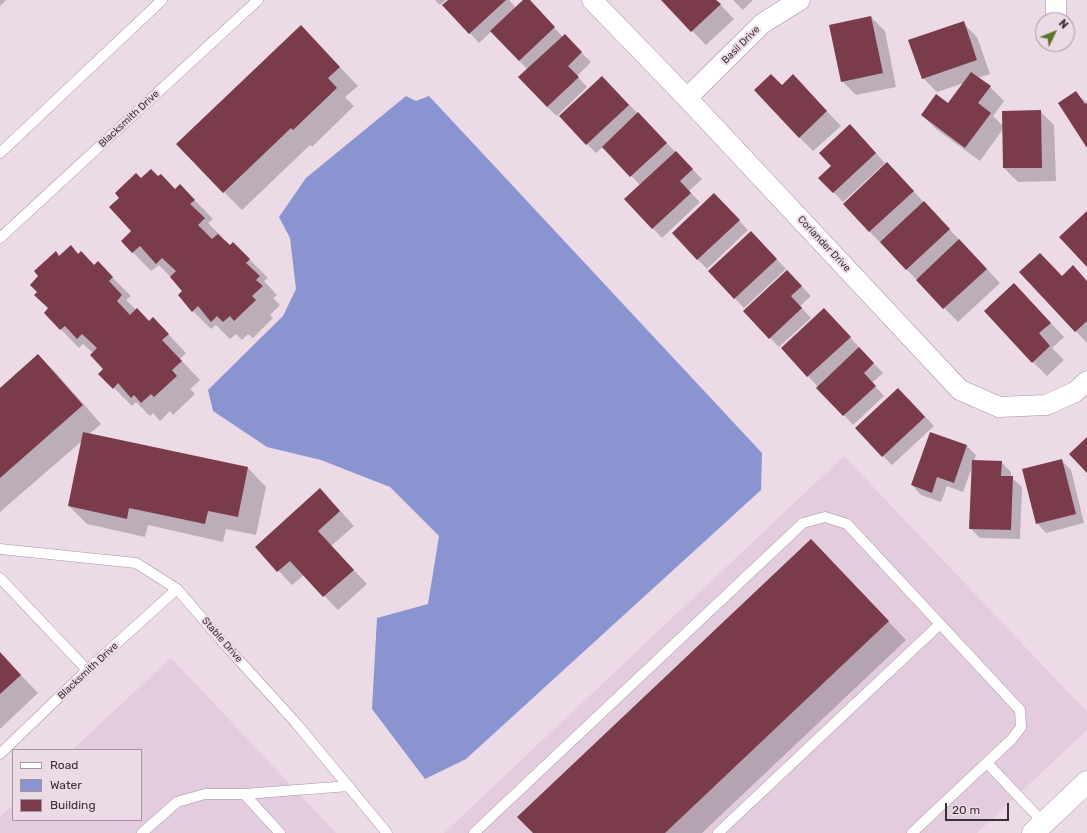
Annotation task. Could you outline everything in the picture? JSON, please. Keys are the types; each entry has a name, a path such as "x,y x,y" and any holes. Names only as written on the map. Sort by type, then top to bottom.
{"main road":[{"path":"1038,828 1087,782"}],"street":[{"name":"Coriander Drive","path":"592,0 687,98 960,390 999,407 1046,405 1075,392 1087,381"},
{"name":"Basil Drive","path":"687,98 763,23 800,0"},
{"path":"1056,0 1056,12"}],"lane":[{"path":"0,153 162,0"},
{"name":"Blacksmith Drive","path":"0,238 258,0"},
{"path":"474,833 803,523 825,518 847,524 1020,710 1021,727 1012,739 912,833"},
{"name":"Stable Drive","path":"0,549 136,563 178,589 227,647 296,723 387,833"},
{"path":"0,578 87,670"},
{"name":"Blacksmith Drive","path":"0,754 87,670 178,589"},
{"path":"718,833 940,624"},
{"path":"987,763 1038,828"},
{"path":"142,833 177,802 205,794 244,794 349,786"},
{"path":"244,794 280,833"}],"shaded area":[{"path":"844,456 1087,712 1087,730 977,833 444,833"},
{"path":"171,658 336,833 0,833 0,817 12,806 12,821 142,821 142,749 73,749"}],"water":[{"path":"406,96 416,101 429,96 762,453 761,490 466,759 425,779 372,709 377,618 428,604 439,536 390,487 321,460 267,447 213,411 208,390 283,316 296,289 290,238 279,217 306,178"}],"building":[{"path":"448,0 506,0 469,34 442,5"},
{"path":"523,0 530,0 555,27 519,61 490,31"},
{"path":"661,0 716,0 721,4 691,32"},
{"path":"871,16 883,73 841,82 829,25"},
{"path":"964,21 977,60 922,79 908,40"},
{"path":"301,25 340,67 328,78 337,88 293,130 291,128 223,193 176,144"},
{"path":"565,34 582,52 568,66 579,77 547,107 518,77"},
{"path":"971,72 991,86 978,103 991,113 965,148 921,115 936,94 948,103"},
{"path":"771,74 782,85 793,74 827,111 799,138 754,90"},
{"path":"602,76 629,105 586,145 559,116"},
{"path":"1076,91 1085,104 1087,103 1087,148 1058,103"},
{"path":"1041,110 1042,168 1003,168 1002,111"},
{"path":"638,112 667,143 630,177 602,147"},
{"path":"850,124 876,153 833,193 818,178 831,166 819,153"},
{"path":"676,151 693,169 680,181 691,193 652,229 624,199"},
{"path":"887,162 914,191 869,232 843,204"},
{"path":"151,169 158,176 161,174 175,189 180,184 195,200 190,204 205,218 198,225 212,239 218,234 230,245 233,242 250,259 246,263 260,276 256,280 263,286 252,296 256,300 234,321 230,316 223,322 217,316 211,322 198,306 192,312 178,295 182,291 170,277 176,271 162,258 156,264 140,246 132,253 121,241 131,231 109,207 119,198 115,193 136,173 141,178"},
{"path":"714,193 740,220 697,260 672,233"},
{"path":"924,201 950,229 906,270 880,242"},
{"path":"1087,211 1087,267 1059,237"},
{"path":"751,231 777,259 734,299 708,271"},
{"path":"959,239 987,269 943,309 916,280"},
{"path":"71,245 78,254 81,251 94,265 98,261 113,277 109,281 122,295 117,301 130,315 137,308 149,321 153,317 169,334 162,340 182,361 172,370 177,376 154,397 151,394 141,403 134,395 131,398 118,383 113,389 98,374 103,369 90,355 97,348 82,334 77,339 65,326 60,330 44,313 48,308 34,295 37,292 30,285 38,276 34,271 56,251 59,256"},
{"path":"1040,253 1062,276 1073,265 1087,281 1087,321 1075,332 1019,272"},
{"path":"787,270 802,286 791,296 802,308 769,339 743,311"},
{"path":"1014,283 1051,323 1039,333 1050,346 1032,363 984,311"},
{"path":"824,308 851,337 807,377 781,348"},
{"path":"859,347 874,363 864,373 876,386 843,416 816,388"},
{"path":"38,354 83,405 0,478 0,388"},
{"path":"898,388 925,417 882,457 855,428"},
{"path":"83,432 248,467 238,517 208,511 205,524 129,508 127,519 68,506"},
{"path":"930,432 967,445 954,483 937,477 932,493 911,485"},
{"path":"1087,437 1087,473 1069,454"},
{"path":"1062,459 1076,514 1036,524 1022,469"},
{"path":"972,460 1002,461 1001,476 1013,476 1011,530 969,529"},
{"path":"320,488 340,511 318,531 354,570 323,597 290,561 277,572 255,547"},
{"path":"811,539 889,621 665,833 533,833 517,817"},
{"path":"0,652 21,675 0,694"}]}
